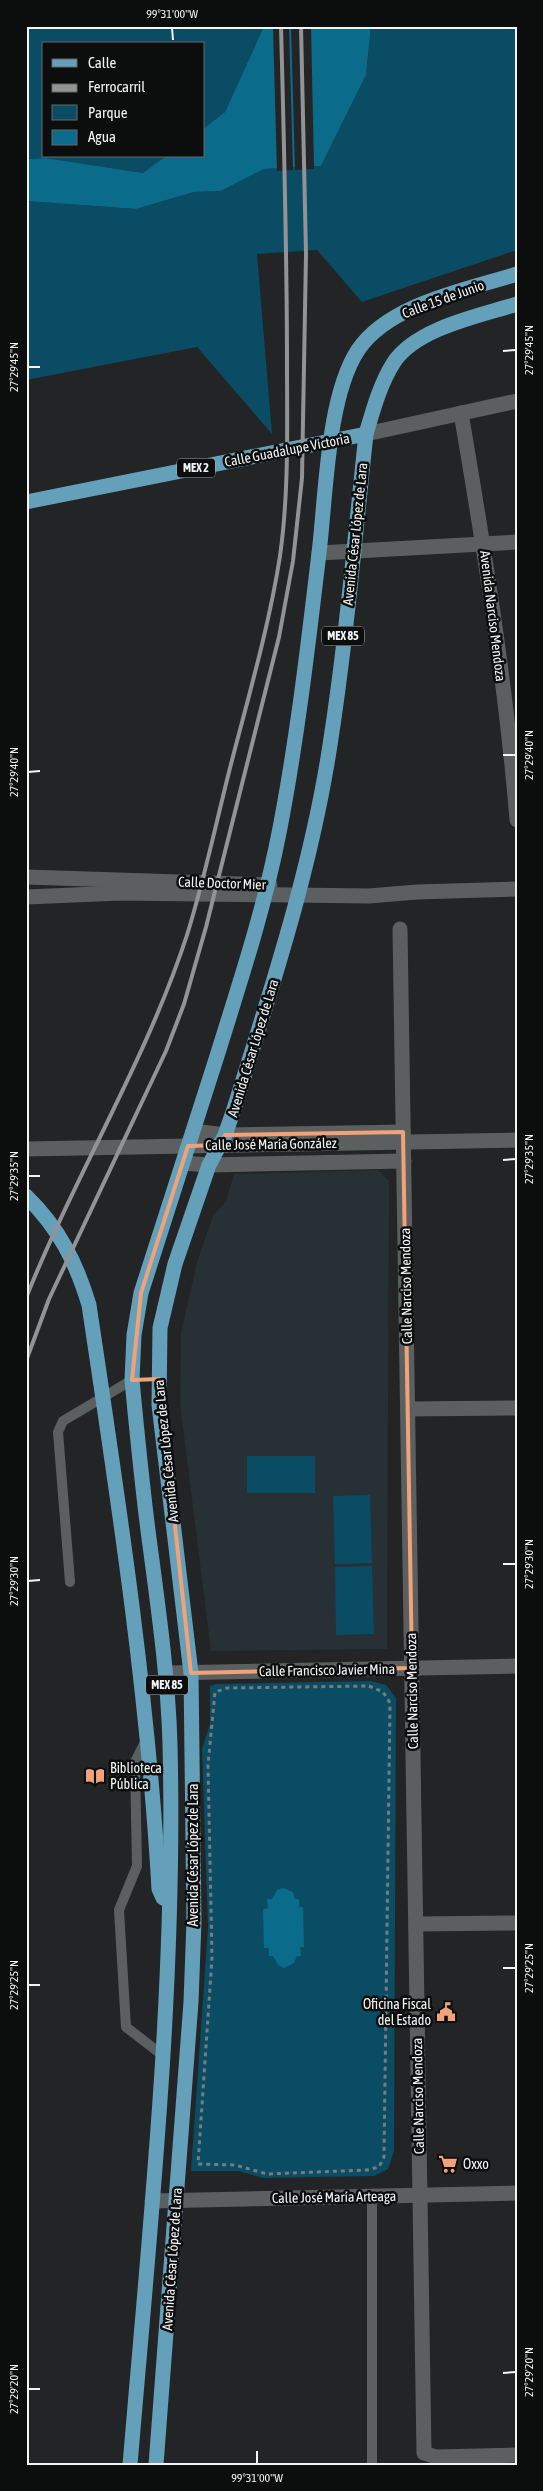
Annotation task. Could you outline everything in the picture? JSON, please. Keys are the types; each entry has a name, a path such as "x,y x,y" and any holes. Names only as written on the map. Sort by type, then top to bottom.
{"main road":[{"name":"Calle 15 de Junio","path":"331,442 344,377 359,349 376,330 389,320 436,299 517,274"},
{"name":"Calle 15 de Junio","path":"366,434 389,370 408,347 445,328 517,304"},
{"name":"Calle Guadalupe Victoria","path":"26,502 366,434"},
{"name":"Avenida César López de Lara","path":"156,2465 191,2002 194,1921 191,1673 159,1405 160,1328 175,1264 210,1165 225,1135 290,930 312,836 330,744 366,434"},
{"name":"Avenida César López de Lara","path":"130,2465 152,2201 167,1987 170,1746 166,1673 132,1380 134,1335 141,1293 259,925 279,835 290,772 320,553 331,442"},
{"path":"26,1196 55,1227 70,1252 89,1306 142,1674 159,1889 169,1914"},
{"path":"132,1380 158,1379"}],"street":[{"name":"Calle Guadalupe Victoria","path":"366,434 517,401"},
{"name":"Avenida Narciso Mendoza","path":"461,412 484,544 514,764 517,820"},
{"path":"320,553 517,542"},
{"name":"Calle Doctor Mier","path":"26,877 368,888 417,892"},
{"name":"Calle Doctor Mier","path":"26,896 121,893 369,896 417,892 517,889"},
{"name":"Calle Narciso Mendoza","path":"400,929 424,2453 436,2457 517,2455"},
{"path":"193,1131 225,1135 403,1132"},
{"name":"Calle José María González","path":"26,1149 516,1140"},
{"path":"183,1163 210,1165 404,1160"},
{"path":"408,1409 517,1408"},
{"name":"Calle Francisco Javier Mina","path":"166,1673 517,1666"},
{"path":"416,1924 517,1923"},
{"name":"Calle José María Arteaga","path":"152,2201 517,2193"}],"lane":[{"path":"70,1582 59,1426 63,1420 132,1380"},
{"path":"148,1736 134,1762 137,1866 119,1910 126,2027 161,2054"},
{"path":"372,2197 372,2465"}],"path":[{"path":"369,1686 383,1692 390,1703 386,2142 384,2157 379,2167 367,2170 267,2174 234,2165 198,2164 212,1958 208,1766 215,1692 227,1688 369,1686"}],"highlighted area":[{"path":"403,1132 412,1668 191,1673 159,1379 132,1380 141,1293 188,1146 220,1145 225,1135"}],"shaded area":[{"path":"378,1170 389,1181 387,1649 211,1651 180,1404 181,1333 197,1262 213,1216 226,1201 234,1174"}],"green space":[{"path":"26,26 264,26 225,112 205,127 205,42 42,42 42,158 46,158 26,159"},
{"path":"371,26 517,26 517,250 362,302 317,250 257,254 272,434 197,347 26,380 26,201 136,209 194,192 221,191 264,169 321,166 366,75"},
{"path":"46,158 163,158 143,173"},
{"path":"247,1456 315,1456 315,1493 247,1493"},
{"path":"370,1495 372,1563 335,1564 333,1496"},
{"path":"372,1566 374,1634 336,1635 335,1567"},
{"path":"371,1681 386,1685 396,1698 394,2151 388,2169 374,2176 263,2178 239,2171 191,2171 208,1927 202,1749 210,1724 210,1686 215,1684"}],"water":[{"path":"264,26 371,26 366,75 321,166 264,169 221,191 194,192 136,209 26,201 26,159 46,158 143,173 163,158 205,158 205,127 225,112"},
{"path":"283,1888 293,1892 295,1899 299,1899 299,1907 303,1907 304,1947 300,1947 301,1956 297,1956 294,1963 284,1968 278,1965 273,1956 269,1956 269,1948 264,1948 263,1909 268,1908 267,1899 272,1899 277,1890"}],"pier":[{"path":"273,26 289,26 293,170 277,171"},
{"path":"291,26 311,26 314,169 295,170"}],"railway":[{"path":"26,1298 45,1252 151,1028 187,935 270,609 283,532 287,436 286,237 281,26"},
{"path":"26,1361 49,1299 166,1051 184,1004 206,927 279,637 293,561 302,478 306,254 301,26"}],"place":[{"name":"Biblioteca Pública","path":"95,1776"},
{"name":"Oficina Fiscal del Estado","path":"446,2012"},
{"name":"Oxxo","path":"448,2164"}]}
